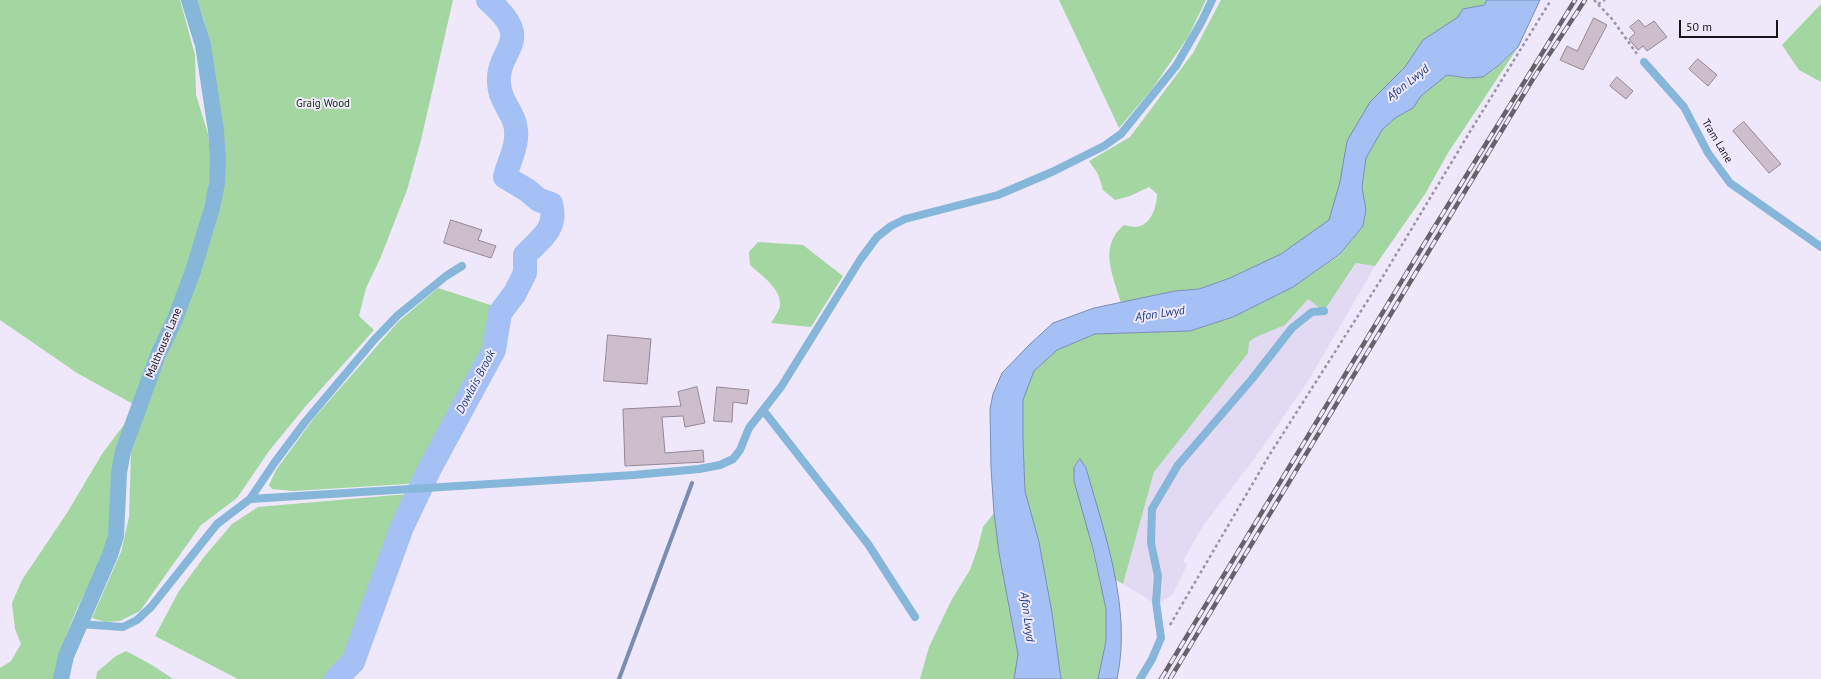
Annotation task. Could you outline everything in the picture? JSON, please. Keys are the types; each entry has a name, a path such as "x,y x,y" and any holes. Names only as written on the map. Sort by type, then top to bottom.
{"street":[{"name":"Malthouse Lane","path":"61,679 66,656 110,555 116,536 119,472 123,451 155,362 175,319 190,278 212,208 217,176 216,131 203,45 189,0"}],"lane":[{"path":"250,499 432,489 699,470 720,465 733,459 740,450 749,428 781,387 860,260 877,237 891,226 905,219 998,194 1104,146 1122,134 1176,66 1202,22 1212,0"},
{"name":"Tram Lane","path":"1644,62 1684,107 1708,153 1730,183 1821,247"},
{"path":"79,624 123,627 137,620 152,607 217,524 250,499 305,422 374,340 398,315 446,276 462,266"},
{"path":"1140,679 1152,659 1161,638 1156,602 1158,576 1151,543 1152,509 1178,465 1252,379 1292,328 1312,312 1324,311"},
{"path":"763,410 868,544 915,616"}],"path":[{"path":"1161,638 1184,602 1270,454 1382,278 1551,0"},
{"path":"1594,0 1612,19 1644,62"},
{"path":"1598,4 1605,0"}],"shaded area":[{"path":"1357,263 1375,266 1310,378 1260,451 1203,526 1183,561 1187,565 1173,594 1160,603 1151,601 1123,584 1154,472 1249,342 1255,337 1285,325 1308,298 1324,311"}],"green space":[{"path":"0,0 180,0 195,55 196,95 208,134 211,163 208,190 191,258 133,404 77,373 0,320"},
{"name":"Graig Wood","path":"197,0 453,0 421,140 407,190 380,259 366,288 359,316 374,330 305,407 269,451 237,498 201,525 140,611 120,621 105,622 92,618 121,552 129,517 131,453 149,398 168,352 210,237 213,71 204,20"},
{"path":"1059,0 1206,0 1188,37 1152,89 1119,128"},
{"path":"1221,0 1487,0 1484,5 1463,9 1458,17 1423,40 1405,67 1370,102 1340,182 1330,220 1281,254 1230,278 1199,289 1175,291 1121,303 1110,262 1111,242 1116,233 1124,225 1136,227 1146,223 1152,215 1156,204 1157,194 1149,187 1130,196 1115,200 1103,190 1098,174 1089,161 1130,137 1193,53"},
{"path":"1821,4 1821,82 1799,70 1782,45"},
{"path":"1518,47 1448,153 1425,194 1375,266 1356,263 1324,311 1308,299 1285,325 1256,337 1249,342 1248,353 1154,472 1123,584 1114,579 1109,551 1086,468 1079,459 1074,468 1106,609 1106,641 1098,679 1061,679 1052,613 1039,542 1025,491 1023,400 1034,371 1057,350 1095,334 1190,331 1233,317 1293,287 1340,255 1363,226 1366,210 1362,187 1366,158 1382,130 1395,118 1413,108 1421,96 1447,75 1468,78 1481,77 1490,73"},
{"path":"758,242 803,245 843,276 811,327 771,323 780,306 780,300 778,294 770,283 750,265 749,252"},
{"path":"438,288 503,309 500,313 494,350 423,483 293,491 272,489 269,485 276,470 314,418 398,322"},
{"path":"126,422 110,527 103,557 76,611 66,636 55,679 0,679 0,668 11,661 21,644 15,629 12,603 22,580 67,513 102,454"},
{"path":"419,493 402,527 353,662 336,679 238,679 155,636 179,591 204,557 232,524 258,507"},
{"path":"994,513 999,553 1018,654 1015,677 1014,679 920,679 929,647 952,599 970,570 983,527"},
{"path":"126,651 152,665 173,679 96,679 97,672 116,656"}],"water":[{"name":"Afon Lwyd","path":"1487,0 1540,0 1518,47 1498,66 1483,77 1467,78 1447,75 1421,96 1413,108 1395,118 1382,130 1366,158 1362,187 1366,210 1363,226 1340,254 1293,287 1233,317 1190,331 1095,334 1057,350 1034,371 1023,400 1025,491 1039,542 1052,613 1061,679 1014,679 1018,654 999,553 994,513 991,468 990,409 993,394 1002,373 1053,323 1094,308 1175,291 1199,289 1230,278 1281,254 1329,220 1340,182 1347,141 1370,102 1405,67 1423,40 1458,17 1463,9 1484,5"},
{"path":"1080,459 1086,468 1101,519 1119,599 1121,653 1117,679 1098,679 1106,641 1106,609 1093,549 1074,481 1074,468"}],"building":[{"path":"1594,18 1607,25 1583,70 1560,60 1567,46 1577,51"},
{"path":"1639,20 1645,27 1654,21 1667,37 1647,51 1643,46 1638,50 1629,39 1635,33 1630,27"},
{"path":"1698,59 1717,75 1708,86 1689,69"},
{"path":"1617,77 1633,91 1626,99 1610,86"},
{"path":"1744,122 1781,164 1769,173 1733,131"},
{"path":"451,220 482,230 478,240 496,246 491,258 444,243"},
{"path":"608,335 651,339 647,384 604,381"},
{"path":"697,387 705,423 685,427 683,416 662,417 665,453 703,450 704,462 625,466 623,409 681,406 678,392"},
{"path":"717,387 749,390 747,404 733,402 732,422 714,421"}],"waterway":[{"name":"Dowlais Brook","path":"336,679 353,662 402,527 430,468 494,350 500,313 515,293 525,273 525,255 546,233 552,220 553,213 551,204 539,200 527,190 505,177 515,145 516,131 514,120 501,94 499,76 512,37 511,27 503,15 488,0"},
{"path":"619,679 692,483"}],"railway":[{"path":"1161,679 1432,231 1575,0"},
{"path":"1170,679 1533,79 1585,0"}]}
